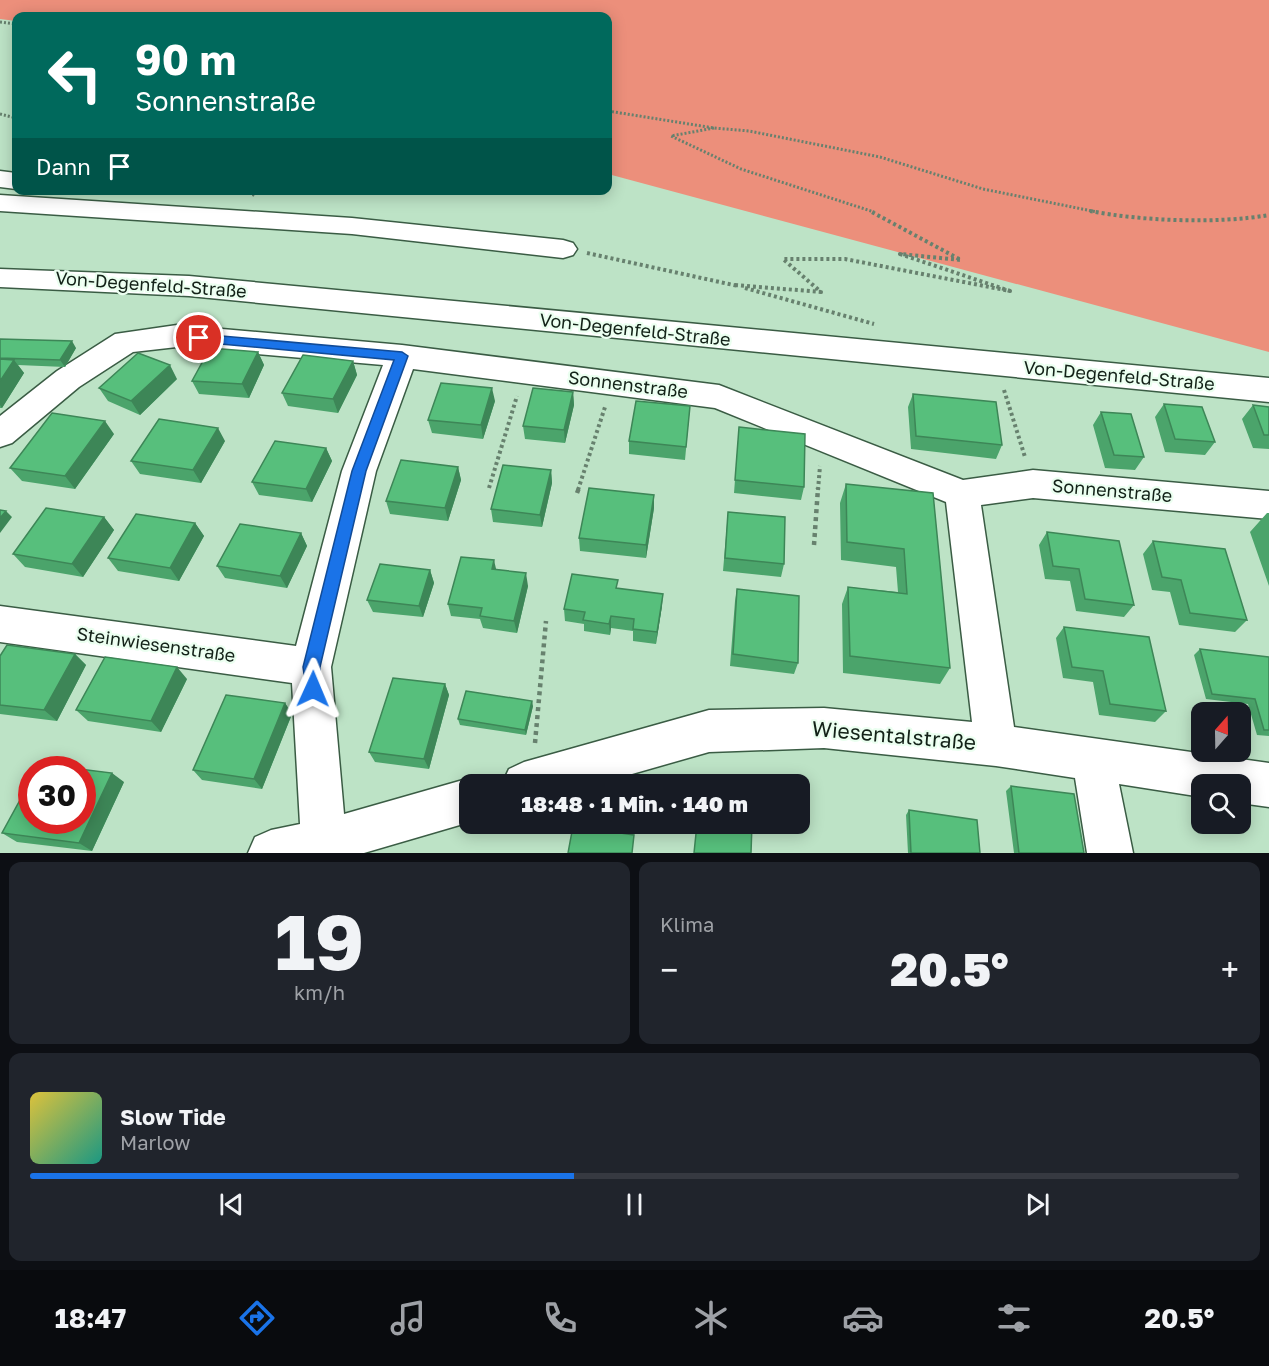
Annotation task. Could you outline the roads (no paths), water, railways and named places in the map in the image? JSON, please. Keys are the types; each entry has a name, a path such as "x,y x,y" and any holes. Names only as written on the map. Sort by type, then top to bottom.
{"street":[{"path":"0,203 314,222 470,236 562,249"},
{"name":"Von-Degenfeld-Straße","path":"0,278 189,286 1269,390"},
{"name":"Sonnenstraße","path":"0,434 68,379 126,342 177,336 402,356 719,397 962,494 1032,484 1269,505"},
{"path":"324,842 311,667 359,471 402,356"},
{"path":"962,494 996,745"},
{"name":"Steinwiesenstraße","path":"0,624 311,667"},
{"name":"Wiesentalstraße","path":"562,774 709,731 825,728 996,745 1269,785"},
{"path":"1093,759 1110,853"},
{"path":"271,853 324,842 459,803"}]}
